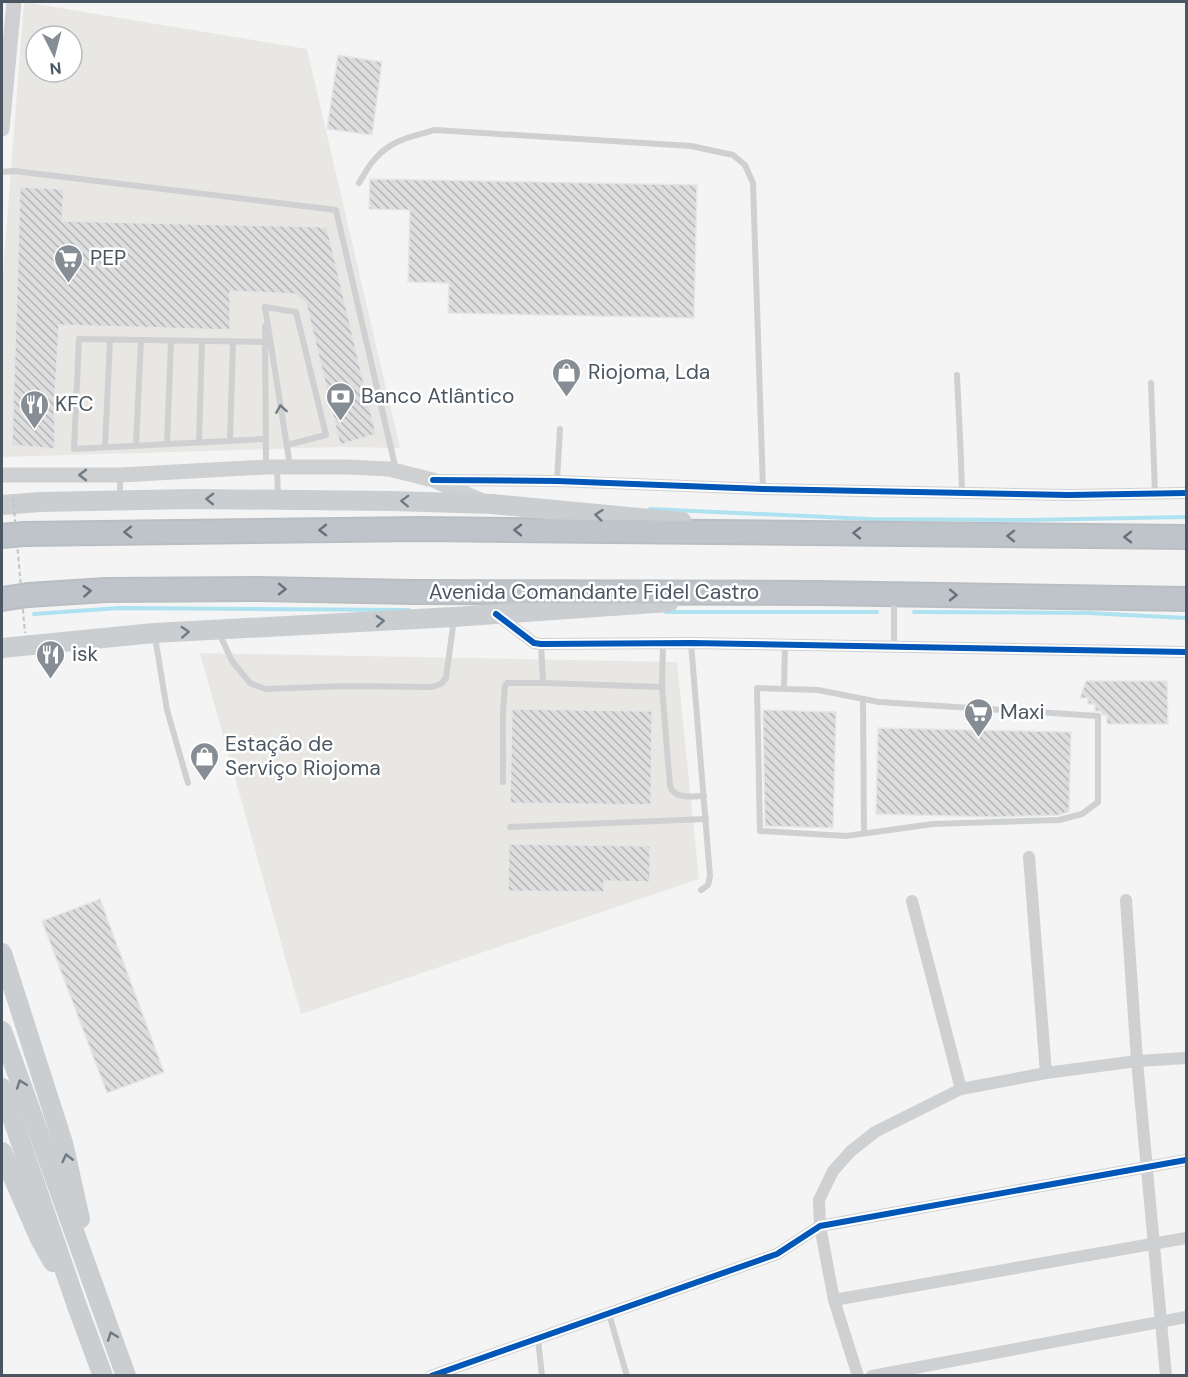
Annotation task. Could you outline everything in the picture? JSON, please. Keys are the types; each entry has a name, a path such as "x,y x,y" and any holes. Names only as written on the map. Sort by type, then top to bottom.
{"highway":[{"path":"2,536 421,529 1186,537"},
{"name":"Avenida Comandante Fidel Castro","path":"2,599 106,590 259,589 413,592 819,593 1186,599"}],"main road":[{"path":"7,501 193,499 492,504 646,520 817,532"},
{"path":"2,648 154,633 454,617 819,593"},
{"path":"2,653 64,641"},
{"path":"2,953 63,1143 98,1297"},
{"path":"2,1031 126,1376"},
{"path":"2,1088 103,1376"},
{"path":"2,1152 40,1239 77,1306"}],"street":[{"path":"2,129 14,2"},
{"path":"2,475 120,475 278,467 348,467 396,471 433,480 492,504"},
{"path":"433,480 557,481 764,489 1069,495 1186,493"},
{"path":"496,614 534,643 541,644 785,645 1186,652"},
{"path":"1029,857 1046,1073"},
{"path":"912,900 961,1089"},
{"path":"1126,900 1137,1061 1166,1376"},
{"path":"858,1376 834,1300 820,1226 819,1200 833,1171 851,1151 875,1132 961,1089 1046,1073 1137,1061 1186,1058"},
{"path":"431,1376 777,1254 820,1226 1186,1160"},
{"path":"834,1300 1186,1238"},
{"path":"872,1376 1186,1317"}],"lane":[{"path":"359,183 373,160 382,151 402,139 435,130 691,146 733,155 745,165 753,183 764,489"},
{"path":"2,172 14,171 336,210 396,471"},
{"path":"278,500 278,467 287,445 268,342 265,307 296,312 326,435 287,445"},
{"path":"265,439 74,448 79,339 268,342"},
{"path":"105,447 110,340"},
{"path":"136,445 141,340"},
{"path":"166,444 171,341"},
{"path":"199,442 202,341"},
{"path":"230,440 233,342"},
{"path":"268,342 265,439 278,467"},
{"path":"957,375 962,492"},
{"path":"1150,383 1155,493"},
{"path":"557,481 560,429"},
{"path":"120,475 120,501"},
{"path":"894,595 894,648"},
{"path":"218,630 232,661 250,683 265,689 432,687 441,684 446,678 454,617"},
{"path":"154,633 167,710 188,783"},
{"path":"541,644 543,682"},
{"path":"663,644 662,687 670,786 672,792 677,796 704,796"},
{"path":"691,644 710,876 708,885 701,891"},
{"path":"784,689 785,645"},
{"path":"503,782 503,711 507,683 543,682 662,687"},
{"path":"757,688 818,690 863,699 879,702 1098,716 1098,802 1082,814 1059,820 933,824 846,836 760,831 757,688"},
{"path":"863,699 864,833"},
{"path":"510,826 706,819"},
{"path":"609,1314 627,1376"},
{"path":"538,1339 542,1376"}],"path":[{"path":"7,501 25,633"}],"shaded area":[{"path":"24,2 307,49 400,448 339,447 2,457 2,285"},
{"path":"200,653 677,662 699,879 301,1014"}],"building":[{"path":"338,55 382,62 372,135 327,129"},
{"path":"370,179 697,185 694,318 448,313 449,283 408,282 410,210 369,209"},
{"path":"20,187 64,189 62,221 327,227 376,434 340,445 306,303 294,294 230,291 230,330 59,325 54,416 55,449 12,445"},
{"path":"1086,681 1167,681 1168,724 1107,724 1107,715 1095,711 1095,704 1088,704 1088,698 1080,698"},
{"path":"512,709 652,711 651,805 510,803"},
{"path":"763,710 836,712 833,828 765,826"},
{"path":"878,728 1071,732 1069,812 1058,815 996,817 876,814"},
{"path":"509,844 650,846 650,882 604,881 604,892 508,891"},
{"path":"100,899 164,1072 107,1093 42,921"}],"waterway":[{"path":"650,509 870,519 1025,520 1186,517"},
{"path":"34,614 119,608 409,610"},
{"path":"666,612 877,612"},
{"path":"914,612 1088,613 1186,618"}],"cycle path":[{"path":"433,480 557,481 763,489 1069,495 1186,493"},
{"path":"496,614 534,643 541,644 691,643 1186,652"},
{"path":"431,1376 777,1254 820,1226 1186,1160"}],"place":[{"name":"PEP","path":"69,284"},
{"name":"Riojoma, Lda","path":"567,398"},
{"name":"Banco Atlântico","path":"340,422"},
{"name":"KFC","path":"34,430"},
{"name":"isk","path":"51,680"},
{"name":"Maxi","path":"979,738"},
{"name":"Estação de Serviço Riojoma","path":"204,782"}]}
